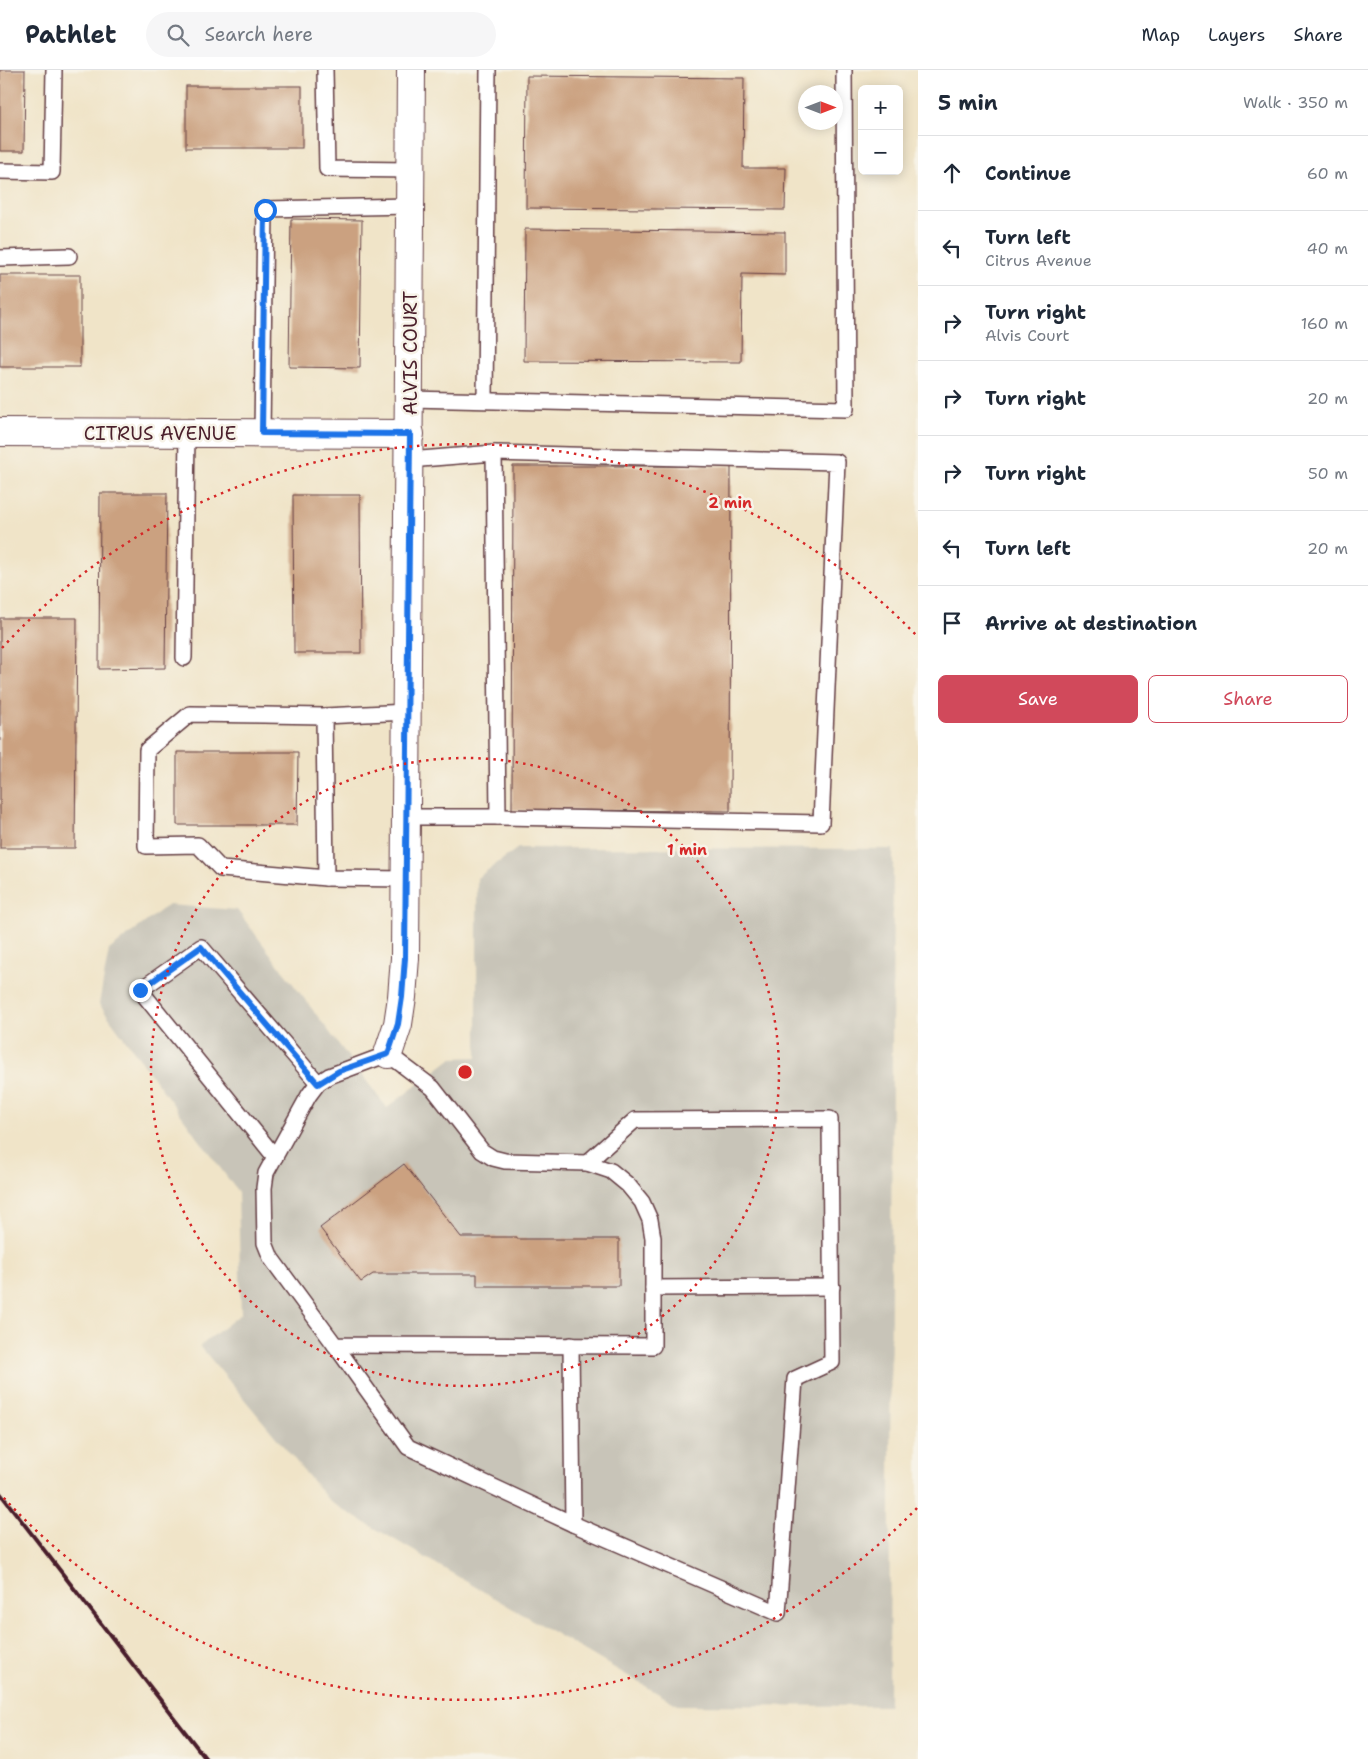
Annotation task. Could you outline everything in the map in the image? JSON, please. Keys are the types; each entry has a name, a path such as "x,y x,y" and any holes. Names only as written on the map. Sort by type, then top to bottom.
{"street":[{"name":"ALVIS COURT","path":"388,1054 398,1024 405,958 411,70"},
{"name":"CITRUS AVENUE","path":"0,432 262,433 409,447"}],"lane":[{"path":"0,171 52,172 54,70"},
{"path":"325,70 327,169 411,170"},
{"path":"485,400 488,70"},
{"path":"410,399 846,409 844,70"},
{"path":"262,433 265,210 410,206"},
{"path":"0,258 69,256"},
{"path":"184,658 187,433"},
{"path":"406,817 821,823 837,462 494,453 409,447"},
{"path":"494,453 498,817"},
{"path":"406,879 326,878 221,869 198,845 146,846 147,750 190,714 324,716 407,712"},
{"path":"324,716 326,878"},
{"path":"274,1157 140,990 201,947 318,1084"},
{"path":"335,1344 653,1346 653,1238 650,1220 642,1202 628,1185 611,1171 587,1162 505,1161 493,1158 482,1151 433,1088 388,1054 339,1071 318,1084 308,1095 266,1174 264,1188 265,1243 272,1258 408,1447 573,1524 778,1613 795,1379 832,1362 830,1119 635,1120 587,1162"},
{"path":"653,1288 832,1287"},
{"path":"571,1345 573,1524"}],"shaded area":[{"path":"518,848 893,849 889,1706 678,1705 330,1502 200,1346 241,1314 238,1192 99,1004 109,950 168,905 237,910 387,1108 452,1058 477,1057 477,878"}],"building":[{"path":"0,70 25,70 24,151 0,151"},
{"path":"527,76 744,78 743,168 786,168 785,210 526,208"},
{"path":"186,86 302,86 302,148 186,148"},
{"path":"291,219 362,220 360,368 289,367"},
{"path":"525,229 785,232 785,275 742,274 741,362 524,361"},
{"path":"0,275 80,275 80,367 0,367"},
{"path":"513,466 731,466 730,811 512,810"},
{"path":"100,493 167,493 165,668 99,669"},
{"path":"293,495 360,495 361,653 294,653"},
{"path":"0,618 77,618 75,848 0,848"},
{"path":"177,752 298,752 297,825 177,825"},
{"path":"404,1164 461,1237 619,1239 619,1286 477,1286 477,1274 373,1274 361,1282 320,1228"}],"railway":[{"path":"0,1493 206,1759"}],"route":[{"path":"140,990 201,947 318,1084 339,1071 388,1054 398,1024 405,958 410,434 262,433 265,210"}]}
